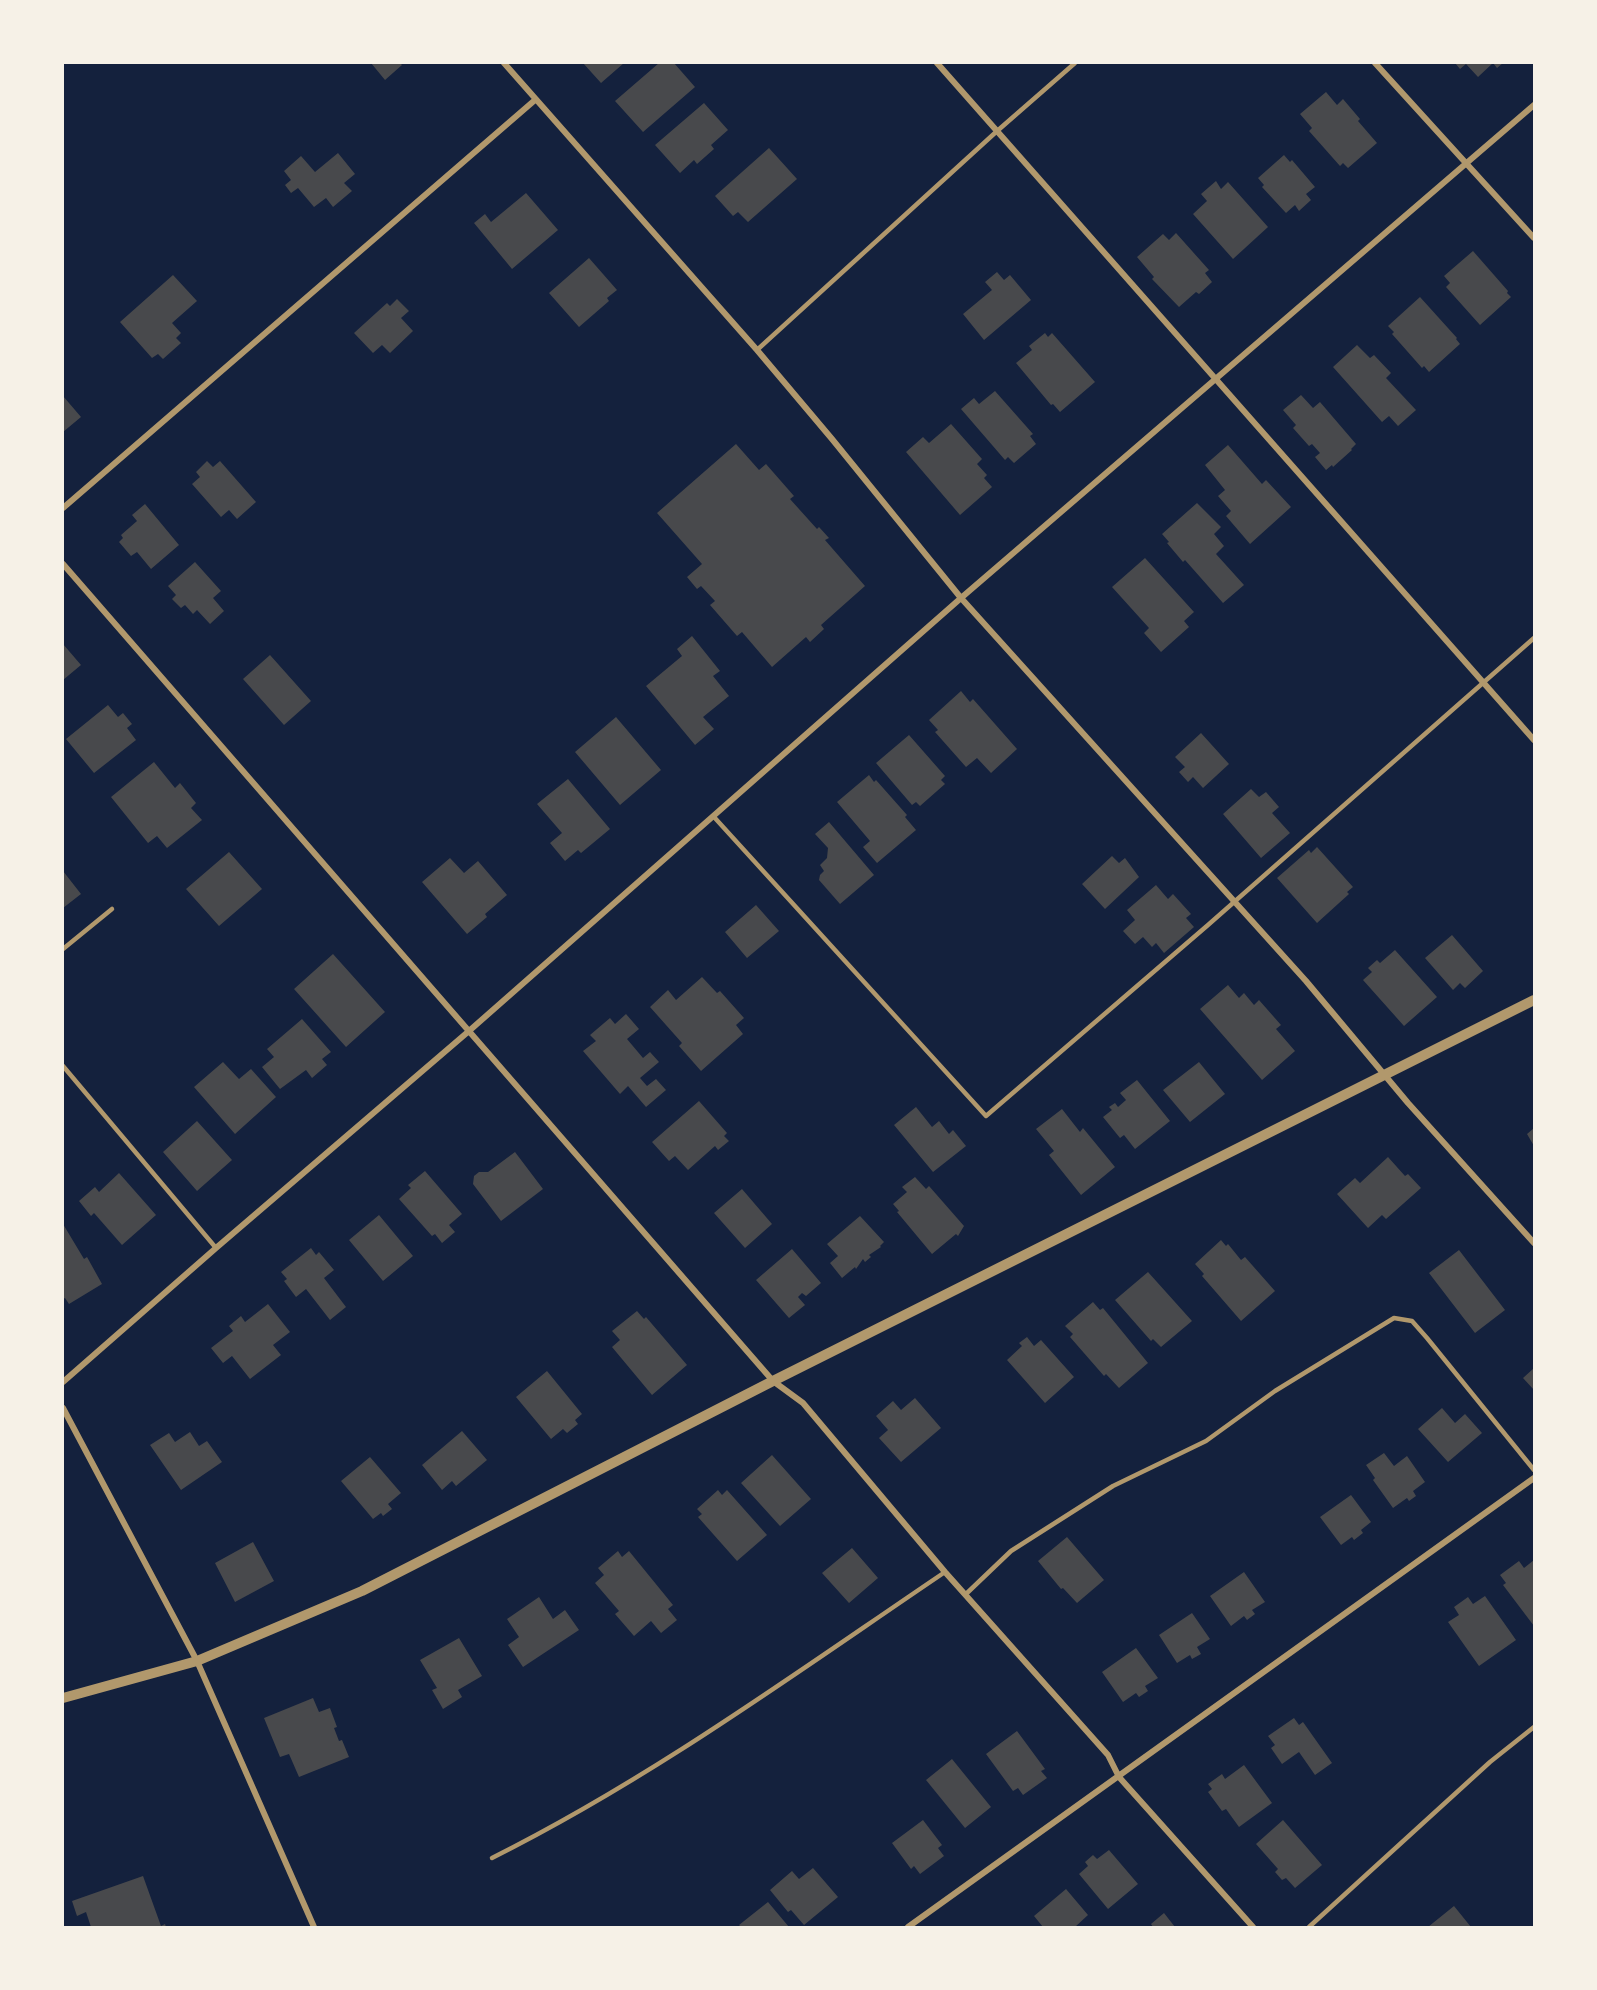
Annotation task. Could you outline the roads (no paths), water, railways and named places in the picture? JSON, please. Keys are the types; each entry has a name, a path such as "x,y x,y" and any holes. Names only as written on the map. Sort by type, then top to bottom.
{"street":[{"path":"504,63 757,351 961,598 1306,981 1384,1074 1534,1243"},
{"path":"937,63 1534,740"},
{"path":"1376,63 1534,238"},
{"path":"63,508 535,100"},
{"path":"63,1382 469,1031 961,598 1534,105"},
{"path":"63,564 773,1381 803,1403 945,1572 1108,1755 1119,1777 1253,1927"},
{"path":"63,1698 197,1661 362,1591 773,1381 1534,1000"},
{"path":"63,1408 197,1661 314,1927"},
{"path":"908,1927 1534,1478"}],"lane":[{"path":"757,351 996,132 1075,63"},
{"path":"714,817 986,1116 1534,638"},
{"path":"63,949 112,909"},
{"path":"63,1066 216,1248"},
{"path":"966,1594 1011,1551 1113,1486 1206,1441 1275,1391 1394,1318 1412,1321 1534,1470"},
{"path":"492,1858 550,1829 704,1736 945,1572"},
{"path":"1309,1927 1490,1762 1534,1727"}]}
